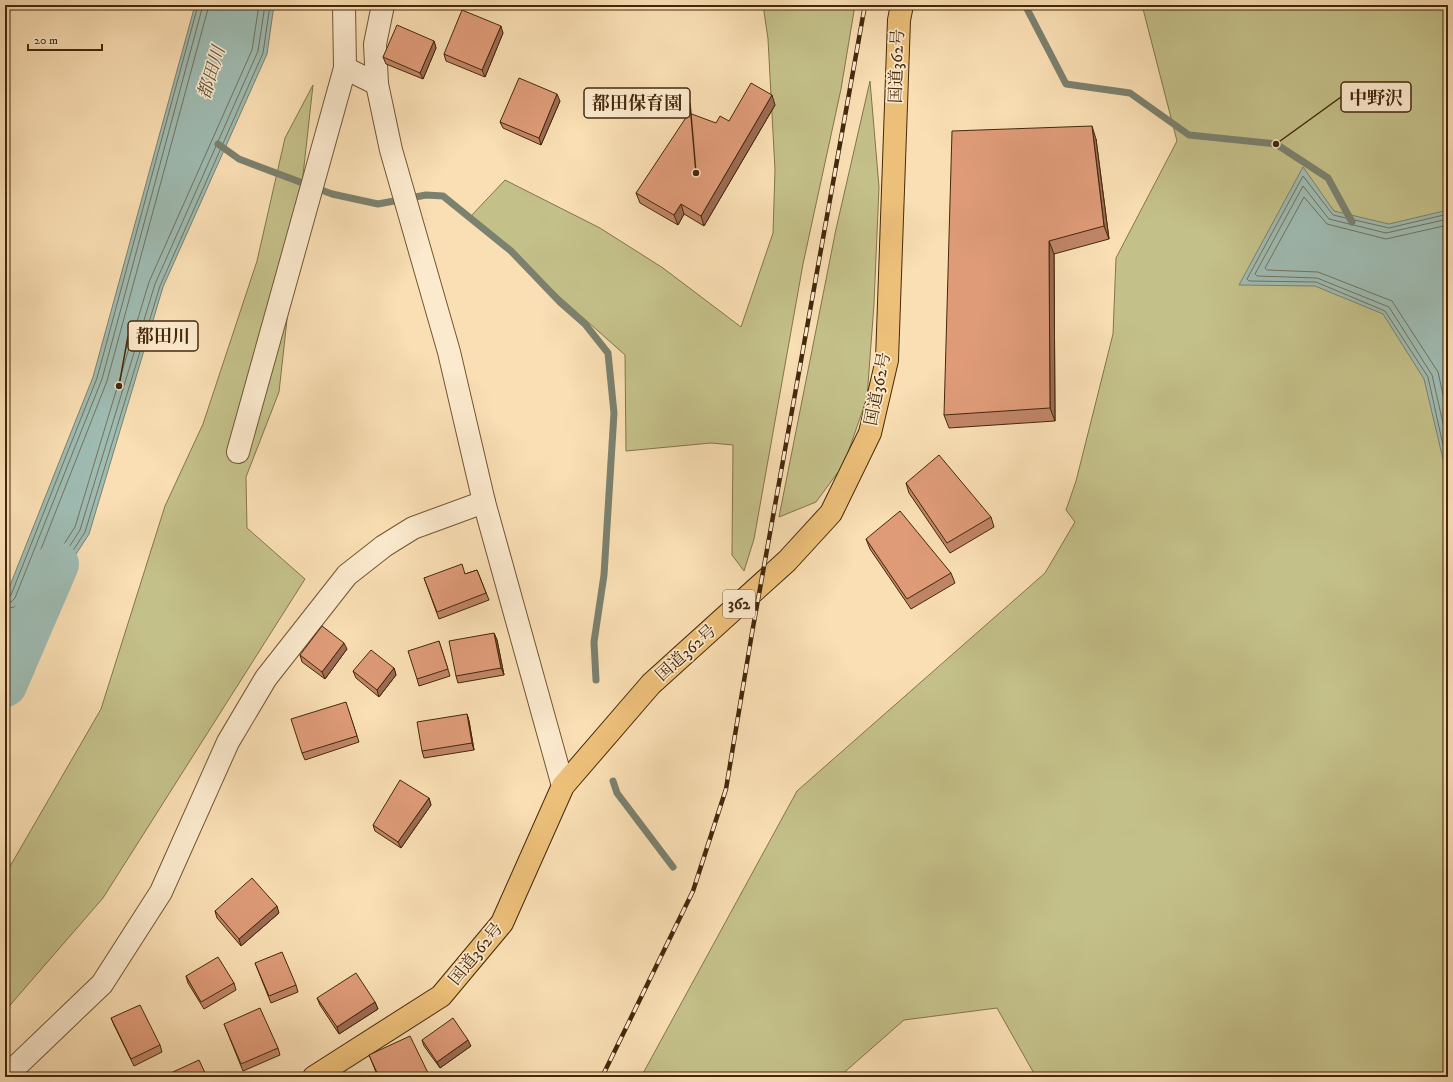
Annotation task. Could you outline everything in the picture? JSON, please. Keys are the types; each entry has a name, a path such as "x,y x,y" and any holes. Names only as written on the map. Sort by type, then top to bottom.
{"highway":[{"name":"国道362号","path":"314,1077 441,996 502,923 563,786 651,684 787,561 831,513 870,433 887,360 899,20 902,5"}],"street":[{"path":"238,452 345,68 344,5"},
{"path":"382,5 375,44 377,84 391,150 449,352 484,502 563,786"},
{"path":"345,68 377,84"},
{"path":"5,1077 102,984 161,892 228,742 266,678 347,575 384,546 413,528 484,502"}],"shaded area":[{"path":"763,5 855,5 841,89 803,264 754,539 744,571 732,555 733,445 711,443 626,451 625,355 470,217 505,180 600,228 663,268 741,327 773,233 775,170 768,39"},
{"path":"1142,5 1448,5 1448,1077 1036,1077 997,1008 904,1020 839,1077 641,1077 797,791 1045,573 1075,522 1066,510 1076,481 1113,334 1116,258 1177,141"},
{"path":"870,81 879,187 874,304 867,398 844,464 816,502 779,517 836,229"},
{"path":"313,85 279,392 246,477 247,528 305,579 103,898 5,1011 5,875 101,709 165,506 203,424 257,261 285,138"}],"water":[{"path":"195,5 274,5 267,54 163,287 89,534 5,664 5,598 93,377"},
{"path":"1303,167 1334,211 1389,224 1448,210 1448,480 1424,379 1383,314 1315,286 1239,285"}],"building":[{"path":"462,10 501,26 482,70 444,54"},
{"path":"397,25 434,41 420,73 383,57"},
{"path":"519,78 557,94 539,138 500,122"},
{"path":"751,83 772,95 701,216 681,204 674,215 636,193 689,113 716,123 720,116 729,121"},
{"path":"1092,126 1104,226 1049,241 1050,408 944,415 952,131"},
{"path":"939,455 991,517 947,543 906,483"},
{"path":"900,511 951,573 907,599 866,539"},
{"path":"462,564 465,574 477,570 486,593 437,612 424,578"},
{"path":"322,626 344,643 322,672 300,655"},
{"path":"494,633 501,668 456,676 449,641"},
{"path":"439,641 448,669 417,679 408,651"},
{"path":"371,650 394,668 377,690 353,671"},
{"path":"346,702 357,736 302,753 291,719"},
{"path":"467,714 472,743 422,751 417,722"},
{"path":"400,780 429,798 398,842 373,825"},
{"path":"252,878 277,906 239,939 215,911"},
{"path":"282,952 296,985 269,996 255,963"},
{"path":"218,957 234,983 201,1002 186,976"},
{"path":"356,973 375,1002 337,1027 317,998"},
{"path":"140,1005 160,1045 131,1059 111,1018"},
{"path":"260,1008 278,1048 241,1064 224,1024"},
{"path":"453,1018 468,1040 437,1062 422,1040"},
{"path":"410,1036 430,1077 379,1077 369,1055"},
{"path":"199,1060 207,1077 162,1077"}],"waterway":[{"path":"1025,5 1066,84 1130,93 1189,135 1276,144 1328,178 1352,222"},
{"path":"218,144 239,159 332,194 378,204 426,195 443,196 511,251 560,302 585,324 608,353 614,413 604,575 594,642 596,680"},
{"name":"都田川","path":"5,685 57,564"},
{"path":"613,781 617,793 673,867"}],"railway":[{"path":"602,1077 693,891 726,789 752,633 865,5"}],"place":[{"name":"中野沢","path":"1276,144"},
{"name":"都田保育園","path":"696,173"},
{"name":"都田川","path":"119,386"}]}
